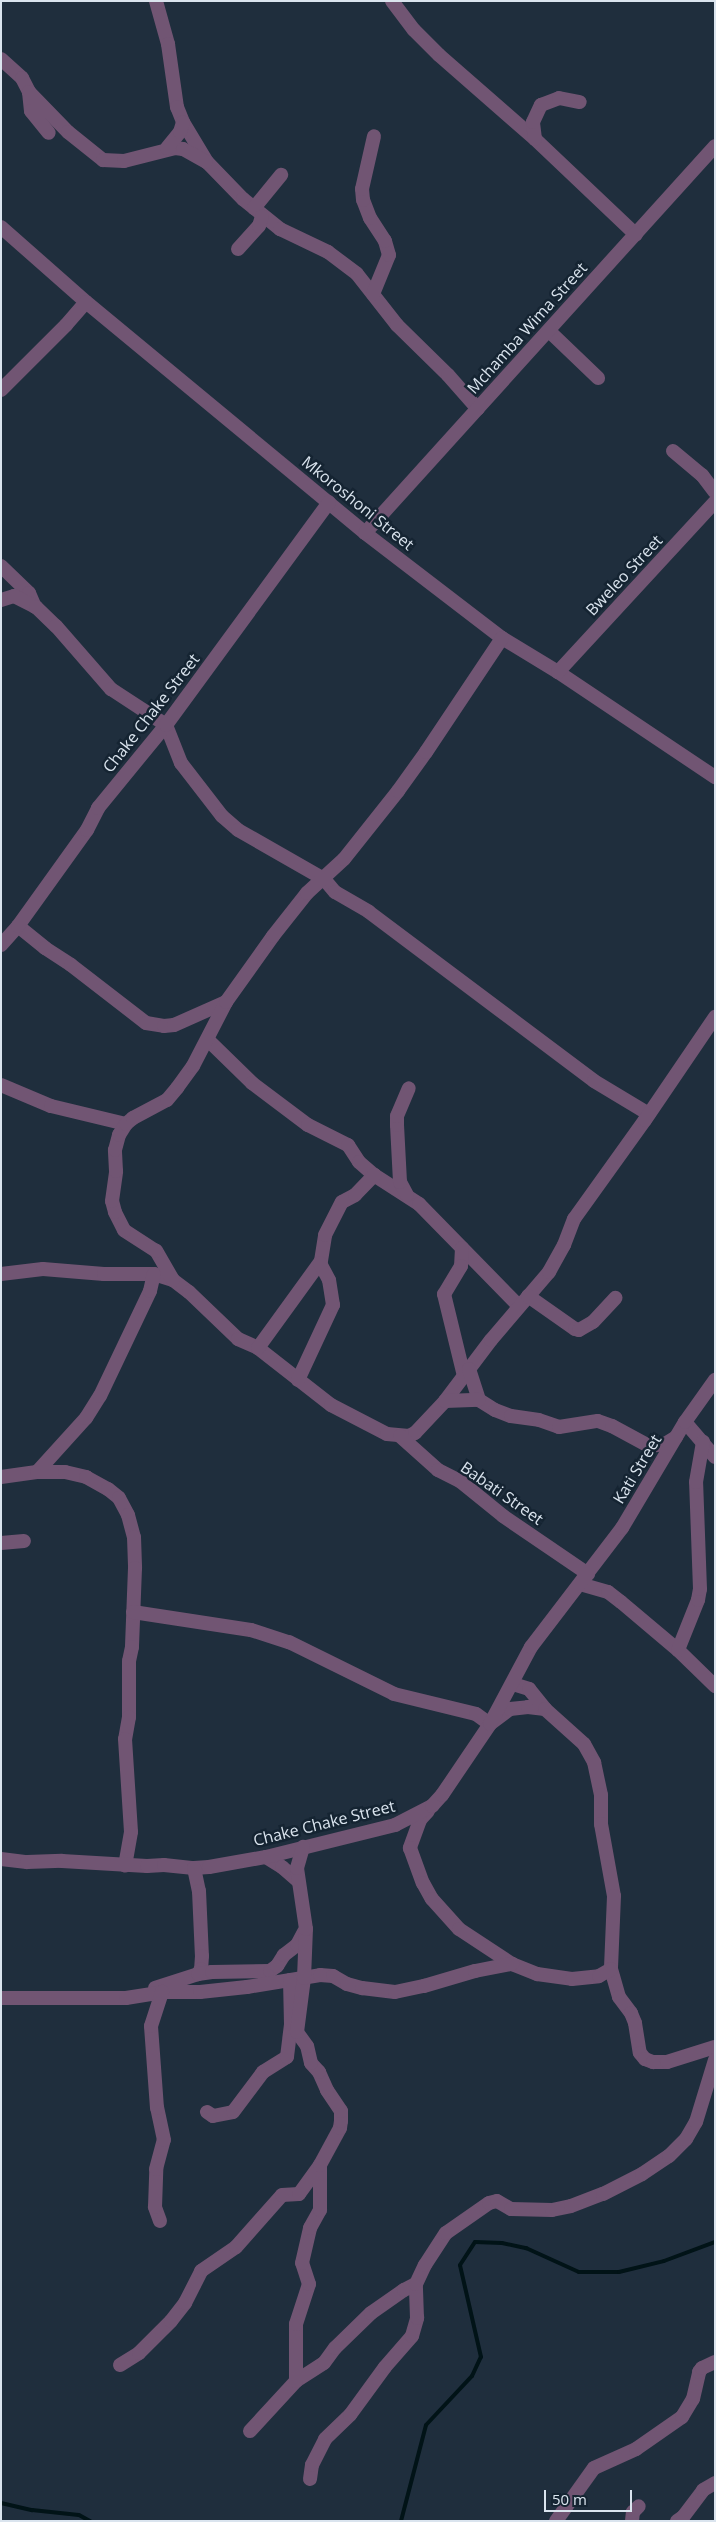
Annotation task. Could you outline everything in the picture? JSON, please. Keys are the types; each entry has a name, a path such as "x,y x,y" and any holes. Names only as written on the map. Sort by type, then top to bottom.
{"street":[{"path":"156,1 168,44 177,107 183,122 207,162 262,218 347,265 397,325 448,375 478,409"},
{"path":"392,1 414,30 439,55 536,140 636,235"},
{"path":"1,59 22,78 29,92 68,132 103,160 124,161 166,148 183,150 207,162"},
{"path":"29,92 31,111 49,133"},
{"path":"536,140 533,122 541,105 559,98 580,102"},
{"path":"166,148 180,132 183,122"},
{"path":"373,294 389,255 385,242 366,211 362,195 363,180 374,136"},
{"name":"Mchamba Wima Street","path":"365,533 435,453 549,332 715,146"},
{"path":"238,249 262,218 281,174"},
{"name":"Mkoroshoni Street","path":"1,227 86,302 365,533 502,638 558,672 715,777"},
{"path":"2,389 86,302"},
{"path":"549,332 598,378"},
{"path":"673,451 702,475 715,492"},
{"name":"Chake Chake Street","path":"1,945 18,926 87,830 98,808 166,725 329,502"},
{"name":"Bweleo Street","path":"558,672 715,502"},
{"path":"1,566 29,593 36,607"},
{"path":"2,600 10,596 17,597 36,607 56,626 111,689 166,725 181,763 222,816 238,830 277,854 324,879 335,892 369,912 594,1081 649,1114"},
{"path":"173,1280 156,1251 124,1230 115,1212 112,1201 116,1171 115,1150 126,1124 133,1118 167,1100 193,1066 226,1002 285,918 356,844 426,752 502,638"},
{"path":"18,926 44,948 71,965 146,1023 164,1026 174,1025 226,1002"},
{"path":"1,1274 43,1269 104,1274 154,1274 173,1280 190,1292 238,1339 258,1348 331,1405 379,1431 409,1436 415,1433 445,1401 523,1301 549,1272 564,1245 574,1220 714,1019"},
{"path":"208,1040 252,1083 292,1114 348,1145 359,1162 374,1175 418,1204 462,1248 523,1301 579,1330 593,1322 615,1298"},
{"path":"1,1085 51,1106 126,1124"},
{"path":"407,1196 400,1182 397,1116 409,1088"},
{"path":"258,1348 320,1263 324,1252 325,1235 342,1202 356,1195 374,1175"},
{"path":"462,1248 461,1266 444,1294 466,1372 479,1400 494,1410 511,1416 539,1420 559,1427 598,1421 612,1426 649,1446 665,1444 677,1436"},
{"path":"298,1380 333,1305 329,1280 320,1263"},
{"path":"37,1472 86,1418 100,1396 150,1291 154,1274"},
{"name":"Kati Street","path":"584,1579 622,1528 685,1422 715,1380"},
{"path":"445,1401 479,1400"},
{"path":"685,1422 715,1457"},
{"name":"Babati Street","path":"400,1436 438,1470 460,1481 584,1579 608,1592 678,1650 715,1686"},
{"path":"678,1650 698,1600 700,1589 696,1482 703,1442"},
{"path":"1,1477 37,1472 64,1472 86,1477 108,1489 119,1498 128,1515 134,1537 132,1648 129,1661 129,1717 125,1739 131,1832 125,1865"},
{"path":"1,1543 24,1541"},
{"name":"Chake Chake Street","path":"1,1859 27,1862 62,1861 194,1868 266,1857 394,1825 432,1806 442,1795 490,1724 513,1684 531,1646 584,1579"},
{"path":"133,1612 251,1630 289,1642 394,1694 476,1714 490,1724 510,1709 528,1707 545,1709"},
{"path":"513,1684 529,1689 545,1709 584,1744 597,1772 601,1795 601,1824 614,1896 611,1969 619,1997 632,2013 640,2053 645,2059 653,2062 676,2060 715,2047"},
{"path":"432,1806 420,1820 410,1848 423,1883 443,1913 459,1929 512,1964 537,1974 572,1980 599,1976 611,1969"},
{"path":"207,2112 214,2116 233,2112 263,2072 286,2057 294,2028 297,1979 306,1929 303,1896 298,1881 297,1868 303,1847"},
{"path":"266,1857 282,1867 298,1881"},
{"path":"194,1868 198,1891 202,1956 201,1969 198,1974"},
{"path":"136,1996 198,1974 236,1970 270,1971 284,1955 297,1945 306,1929"},
{"path":"1,1998 136,1996 162,1992 200,1992 329,1975 347,1984 395,1992 424,1986 475,1971 512,1964"},
{"path":"160,2222 155,2207 156,2170 164,2140 157,2108 151,2026 162,1992"},
{"path":"120,2365 139,2353 171,2321 185,2303 201,2271 236,2246 282,2195 299,2194 320,2165 340,2128 341,2111 326,2090 311,2063 306,2046 294,2028"},
{"path":"310,2479 312,2465 325,2439 350,2415 385,2367 412,2336 417,2318 416,2284 441,2238 489,2203 497,2201 511,2208 552,2210 571,2206 603,2194 642,2174 669,2156 686,2139 696,2122 715,2060"},
{"path":"296,2381 296,2324 309,2284 302,2263 310,2228 320,2210 320,2165"},
{"path":"250,2431 296,2381 324,2363 335,2348 371,2313 416,2284"},
{"path":"556,2521 594,2468 636,2449 682,2417 693,2399 699,2372 702,2368 715,2362"},
{"path":"677,2521 683,2517 703,2490 715,2483"},
{"path":"632,2521 633,2512 639,2506"}],"waterway":[{"path":"401,2521 426,2425 472,2376 481,2357 460,2265 475,2242 502,2243 526,2248 579,2272 619,2272 664,2261 715,2242"},
{"path":"1,2503 32,2510 79,2515 90,2521"}]}
